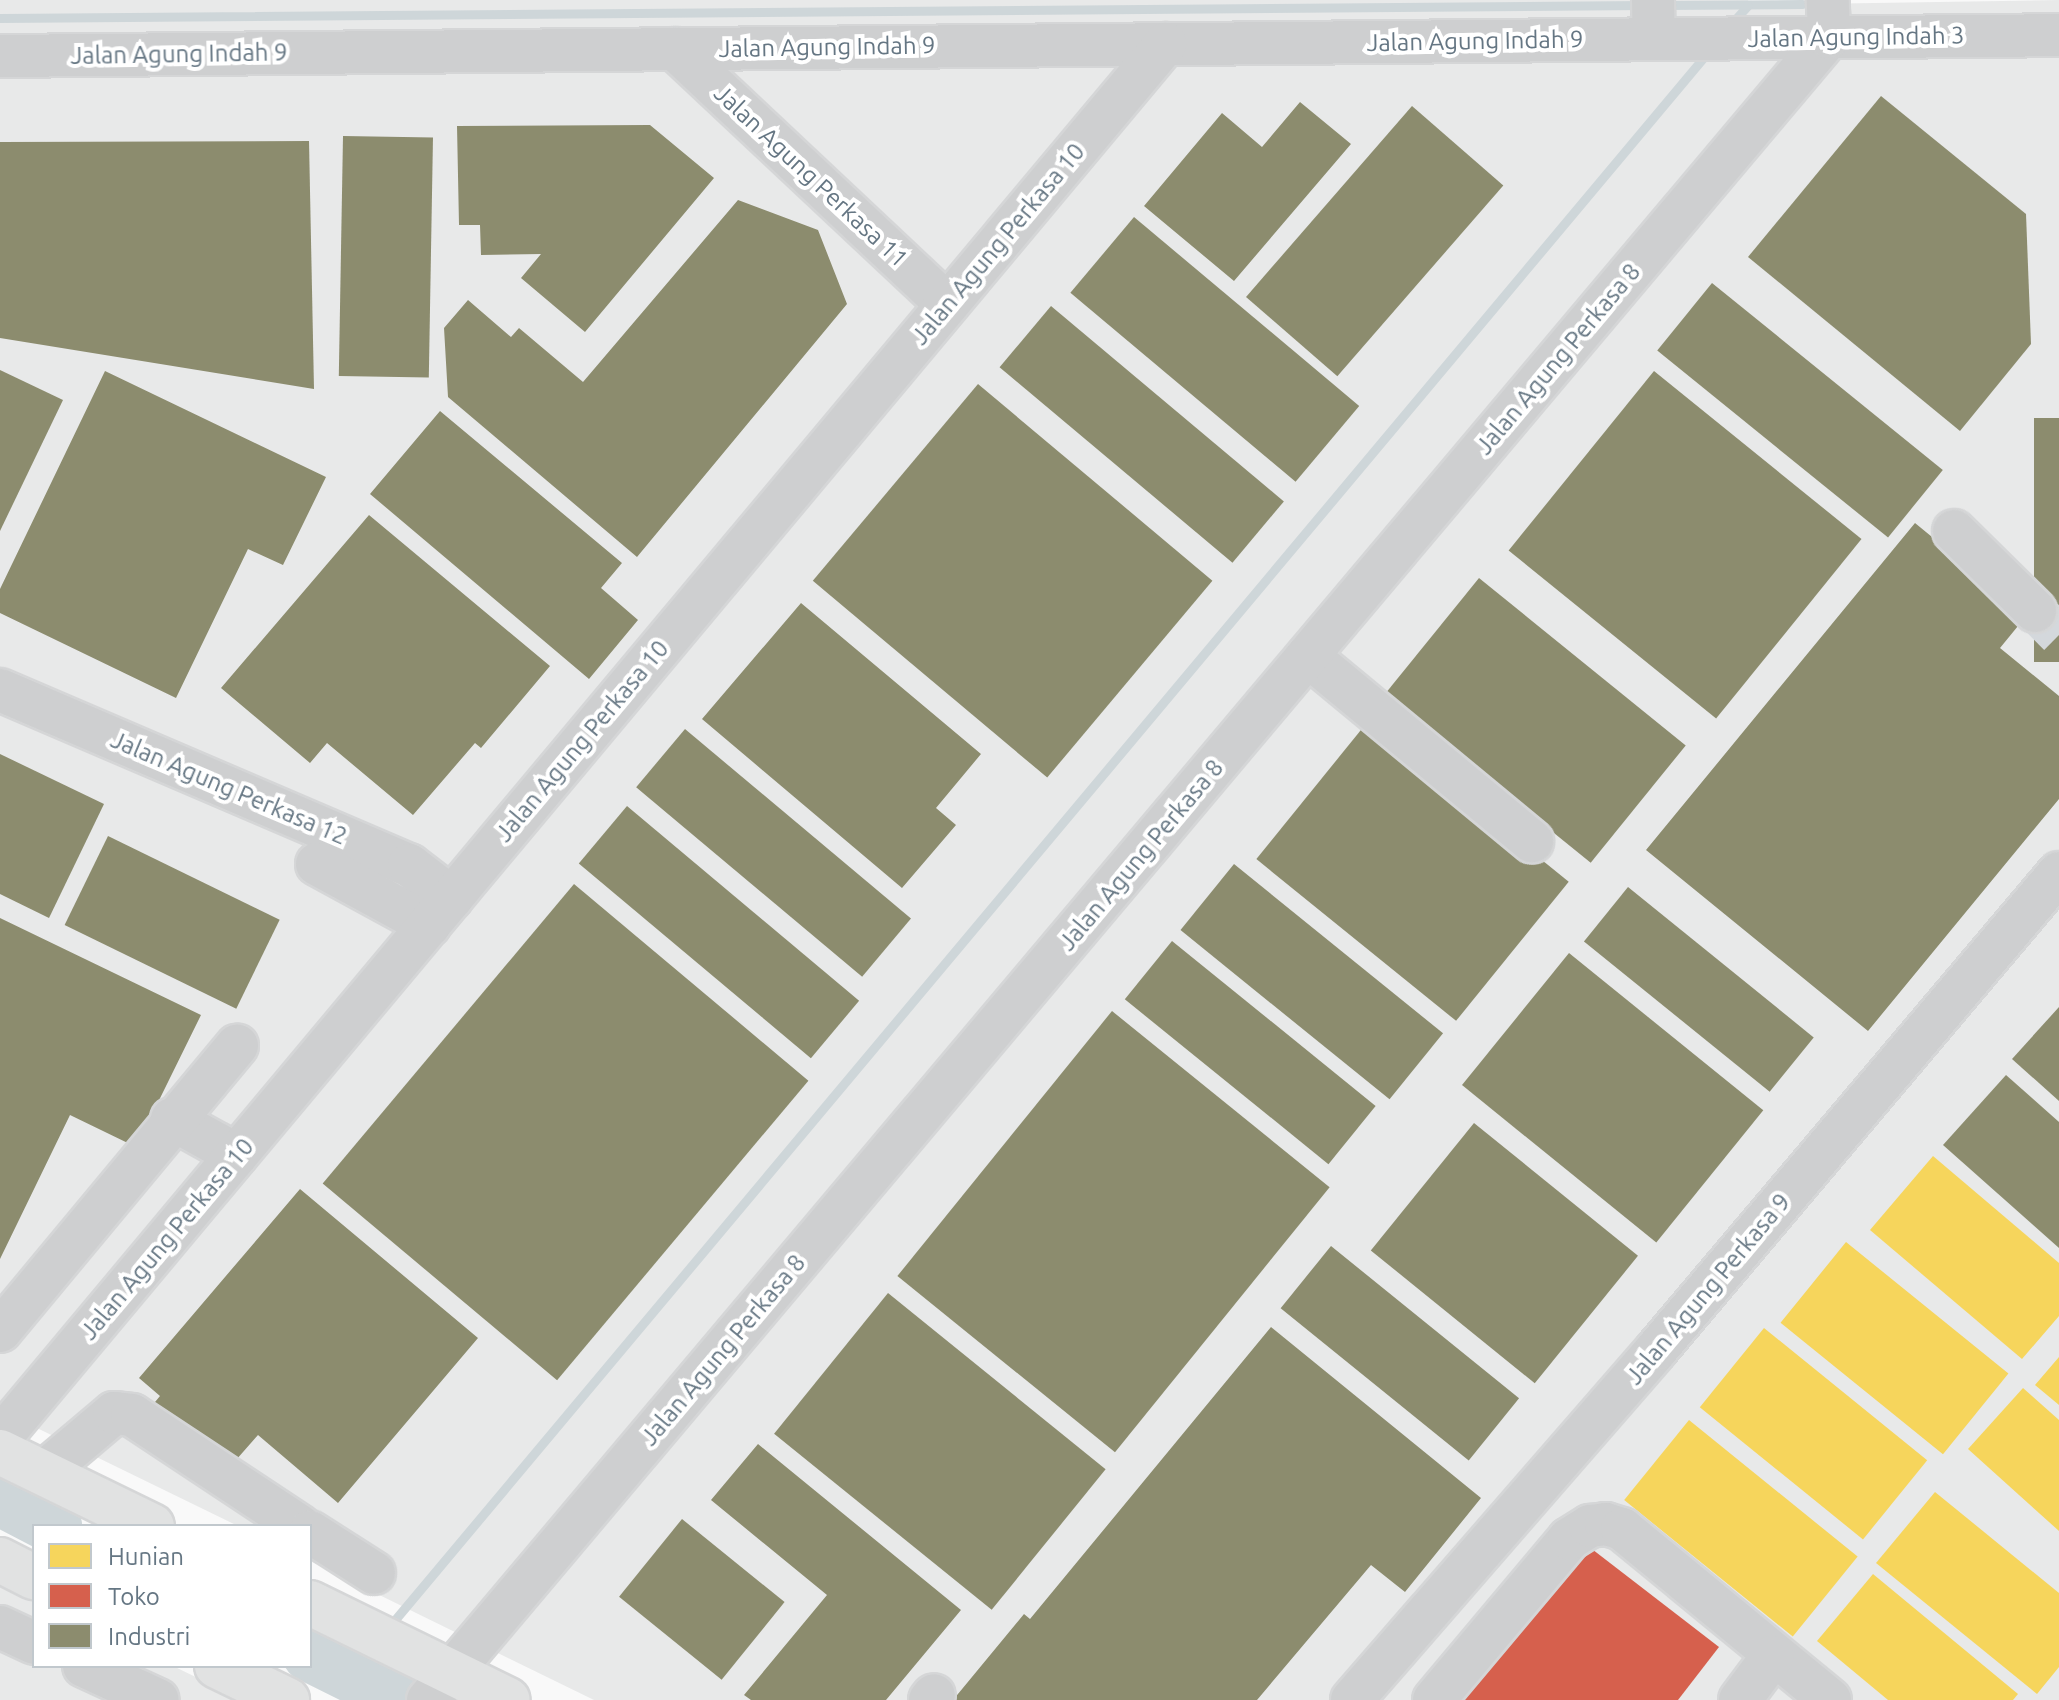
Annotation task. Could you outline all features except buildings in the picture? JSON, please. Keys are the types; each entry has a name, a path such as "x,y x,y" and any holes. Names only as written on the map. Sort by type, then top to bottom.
{"main road":[{"path":"0,1452 148,1524"},
{"path":"0,1560 32,1576"},
{"path":"312,1604 364,1630 437,1680 508,1700"},
{"path":"221,1668 287,1700"}],"street":[{"name":"Jalan Agung Indah 3","path":"1654,18 1722,38 1828,18 2059,35"},
{"name":"Jalan Agung Indah 9","path":"0,56 1165,44 1654,18"},
{"name":"Jalan Agung Perkasa 8","path":"437,1680 1308,656 1828,18"},
{"name":"Jalan Agung Perkasa 10","path":"0,1438 1165,44"},
{"name":"Jalan Agung Perkasa 11","path":"675,49 947,304"},
{"path":"1954,531 2035,611"},
{"path":"1308,656 1532,841"},
{"name":"Jalan Agung Perkasa 12","path":"0,690 409,865 440,911"},
{"path":"317,864 440,911"},
{"name":"Jalan Agung Perkasa 9","path":"1352,1700 1657,1349 2059,873"},
{"path":"0,1331 172,1119 237,1046"},
{"path":"172,1119 237,1155"},
{"path":"43,1473 114,1413 132,1415 297,1524"},
{"path":"1434,1700 1569,1539 1590,1526 1622,1529 1772,1657 1830,1700"},
{"path":"312,1533 374,1573"},
{"path":"1740,1700 1772,1657"},
{"path":"88,1668 135,1695"}],"shaded area":[{"path":"0,0 1748,0 1749,5 2059,0 2059,1700 594,1700 312,1562 312,1524 234,1524 0,1410"},
{"path":"0,1582 32,1597 32,1668 177,1668 243,1700 0,1700"}],"waterway":[{"path":"1663,5 1802,4"},
{"path":"0,18 1645,5"},
{"path":"1731,24 1748,5"},
{"path":"388,1628 1709,51"},
{"path":"0,1498 50,1524"},
{"path":"350,1674 373,1646"},
{"path":"312,1655 403,1700"}],"tunnel":[{"path":"2035,611 2059,635"}]}
